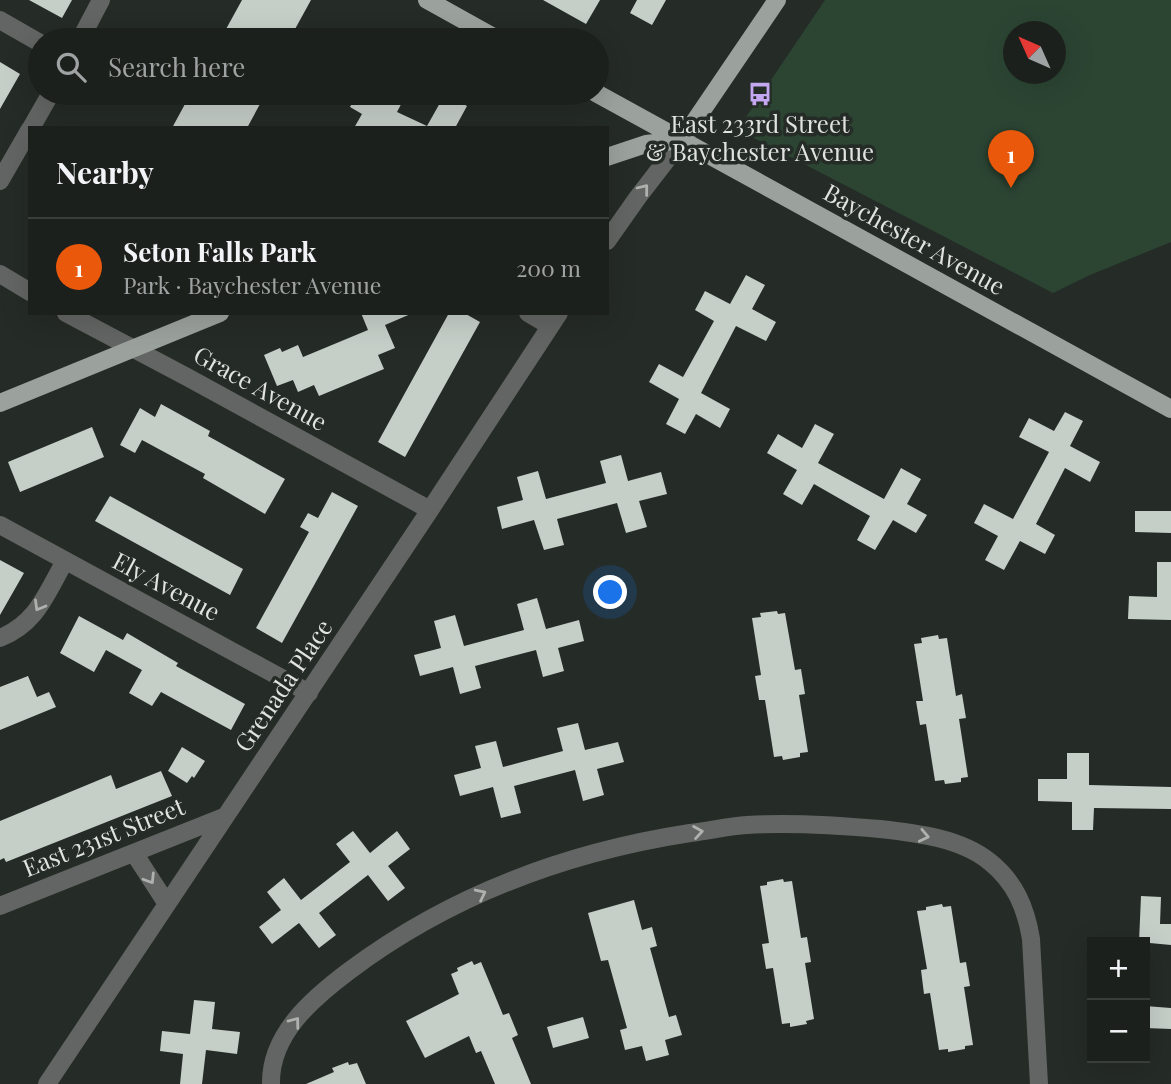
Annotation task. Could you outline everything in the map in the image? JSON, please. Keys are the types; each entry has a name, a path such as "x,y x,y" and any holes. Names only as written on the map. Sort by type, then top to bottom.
{"main road":[{"path":"427,0 477,28"},
{"path":"609,157 646,144 682,140 777,0"},
{"name":"Baychester Avenue","path":"609,100 1171,410"},
{"path":"0,403 215,315"}],"street":[{"path":"86,28 101,0"},
{"path":"0,20 28,36"},
{"path":"32,126 44,105"},
{"path":"0,181 28,132"},
{"path":"609,237 682,140"},
{"path":"0,274 28,291"},
{"name":"Grace Avenue","path":"70,315 430,510"},
{"path":"536,315 555,320"},
{"name":"Grenada Place","path":"47,1084 555,320"},
{"name":"Ely Avenue","path":"0,525 309,693"},
{"path":"0,638 22,628 32,617 65,561"},
{"name":"East 231st Street","path":"0,906 226,816"},
{"path":"271,1084 273,1063 281,1043 293,1023 321,992 402,934 509,880 566,860 669,836 747,825 815,824 897,831 950,842 971,849 1004,874 1018,894 1027,916 1031,939 1040,1084"},
{"path":"134,853 167,904"}],"green space":[{"path":"825,0 1171,0 1171,242 1053,293 746,134 744,120"}],"building":[{"path":"29,0 72,0 62,18"},
{"path":"242,0 311,0 296,28 227,28"},
{"path":"543,0 600,0 586,24"},
{"path":"637,0 666,0 652,25 630,13"},
{"path":"0,62 20,74 0,109"},
{"path":"184,105 259,105 248,126 173,126"},
{"path":"401,105 397,112 427,126 355,126 362,114 350,107"},
{"path":"439,105 467,106 456,126 427,126"},
{"path":"746,275 765,285 752,309 776,322 766,341 736,326 701,393 730,409 720,428 696,414 685,434 666,424 679,399 649,382 659,364 683,377 714,321 695,310 705,291 730,304"},
{"path":"362,315 408,315 385,325 395,348 378,355 384,369 319,396 314,385 298,392 293,380 277,386 264,355 280,348 282,352 298,345 303,357 368,330"},
{"path":"448,315 468,315 480,322 405,457 378,442"},
{"path":"161,404 210,431 208,436 285,479 265,514 203,478 205,474 142,440 135,453 120,445 140,408 155,417"},
{"path":"1065,412 1083,421 1070,446 1100,462 1090,482 1065,468 1036,524 1055,535 1045,554 1020,541 1004,570 985,560 998,536 974,523 984,504 1013,519 1049,452 1019,437 1029,418 1054,431"},
{"path":"815,424 834,434 818,463 884,499 901,468 921,479 907,504 927,515 916,533 893,520 875,550 857,540 870,516 814,484 802,505 783,494 797,470 767,453 778,434 802,448"},
{"path":"92,427 104,457 20,492 8,462"},
{"path":"621,455 628,481 661,472 667,494 639,501 647,527 626,533 617,503 557,519 564,545 544,550 534,520 502,529 497,507 523,500 517,477 538,471 546,499 606,483 600,461"},
{"path":"332,492 358,506 282,643 256,628 309,532 300,527 308,513 318,518"},
{"path":"110,496 243,569 230,595 95,521"},
{"path":"1135,511 1171,511 1171,533 1135,532"},
{"path":"0,560 24,573 0,615"},
{"path":"1157,562 1171,562 1171,620 1128,619 1129,596 1157,597"},
{"path":"537,598 546,629 579,620 584,641 558,648 564,671 543,677 536,650 475,666 481,688 460,694 453,667 420,676 414,655 441,648 434,621 455,615 464,646 524,630 517,604"},
{"path":"777,611 778,614 785,613 795,670 801,669 805,694 799,695 808,752 800,753 800,757 783,760 782,756 774,757 765,700 759,700 755,676 761,675 752,618 761,617 760,613"},
{"path":"79,616 123,640 127,633 178,663 176,666 245,704 231,730 161,692 152,706 129,693 142,670 106,650 94,672 60,653"},
{"path":"938,635 939,639 947,638 956,696 962,694 966,718 959,719 968,777 961,778 961,782 945,784 944,780 935,781 926,724 920,725 916,701 923,701 914,644 922,643 921,638"},
{"path":"28,676 37,697 49,692 56,707 0,730 0,687"},
{"path":"578,723 585,750 618,742 624,762 597,769 604,795 583,801 575,770 514,786 521,813 501,818 493,787 460,796 454,775 481,768 475,746 496,741 503,767 563,751 557,728"},
{"path":"182,747 205,761 194,778 192,776 187,783 168,771"},
{"path":"1067,753 1089,753 1089,785 1171,787 1171,809 1094,808 1093,830 1072,830 1072,802 1038,801 1038,779 1067,779"},
{"path":"161,771 172,796 6,862 4,858 0,860 0,821 111,775 116,789"},
{"path":"353,831 370,853 397,831 410,849 388,866 405,888 388,901 368,875 319,913 336,935 319,948 299,923 272,944 259,927 281,910 267,892 284,878 301,900 350,862 336,844"},
{"path":"783,879 784,882 792,881 801,938 807,937 811,962 805,963 814,1019 806,1021 807,1024 790,1027 790,1023 782,1024 773,968 766,969 762,944 769,943 760,886"},
{"path":"1141,896 1161,897 1160,924 1171,924 1171,945 1150,943 1150,937 1139,937"},
{"path":"634,900 642,930 652,927 657,946 650,948 669,1017 676,1015 682,1035 665,1040 669,1055 646,1061 642,1046 625,1050 620,1030 627,1028 608,960 601,961 588,913"},
{"path":"942,904 943,907 951,906 960,963 966,962 970,986 964,987 973,1045 948,1052 948,1049 939,1050 930,993 924,994 921,970 927,969 917,911"},
{"path":"472,961 474,965 481,962 503,1015 509,1013 518,1035 512,1038 531,1084 495,1084 481,1051 476,1053 469,1036 425,1058 406,1021 459,994 451,974"},
{"path":"194,1000 215,1002 212,1029 240,1032 237,1054 206,1050 202,1084 180,1084 183,1054 160,1051 162,1031 190,1034"},
{"path":"1150,1006 1171,1008 1171,1029 1150,1028"},
{"path":"583,1017 589,1038 553,1048 547,1027"},
{"path":"348,1062 349,1065 357,1063 366,1084 306,1084 334,1072 332,1068"}],"place":[{"name":"East 233rd Street & Baychester Avenue","path":"760,94"},
{"name":"Seton Falls Park","path":"1011,188"}]}
